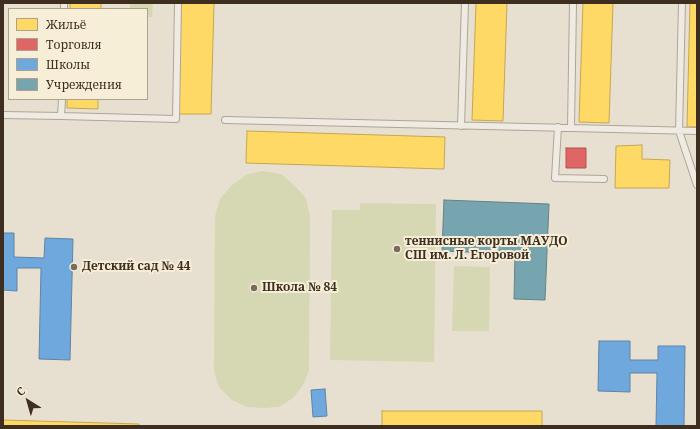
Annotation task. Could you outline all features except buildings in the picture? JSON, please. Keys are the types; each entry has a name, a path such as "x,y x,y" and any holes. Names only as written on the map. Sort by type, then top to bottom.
{"lane":[{"path":"3,115 176,120 178,3"},
{"path":"461,126 465,3"},
{"path":"571,128 573,3"},
{"path":"682,3 679,131 697,185"},
{"path":"61,116 62,100"},
{"path":"226,120 697,131"},
{"path":"558,127 556,178 604,179"}],"green space":[{"path":"130,3 153,3 152,17 148,17 148,8 130,8"},
{"path":"262,171 281,174 294,185 306,198 310,216 309,371 303,385 293,398 279,407 264,408 247,407 232,400 219,387 214,371 215,216 220,199 231,186 246,175"},
{"path":"360,203 436,204 434,362 330,360 332,210 360,210"},
{"path":"454,266 490,267 489,331 452,331"}],"place":[{"name":"теннисные корты МАУДО СШ им. Л. Егоровой","path":"397,249"},
{"name":"Детский сад № 44","path":"74,267"},
{"name":"Школа № 84","path":"254,288"}]}
